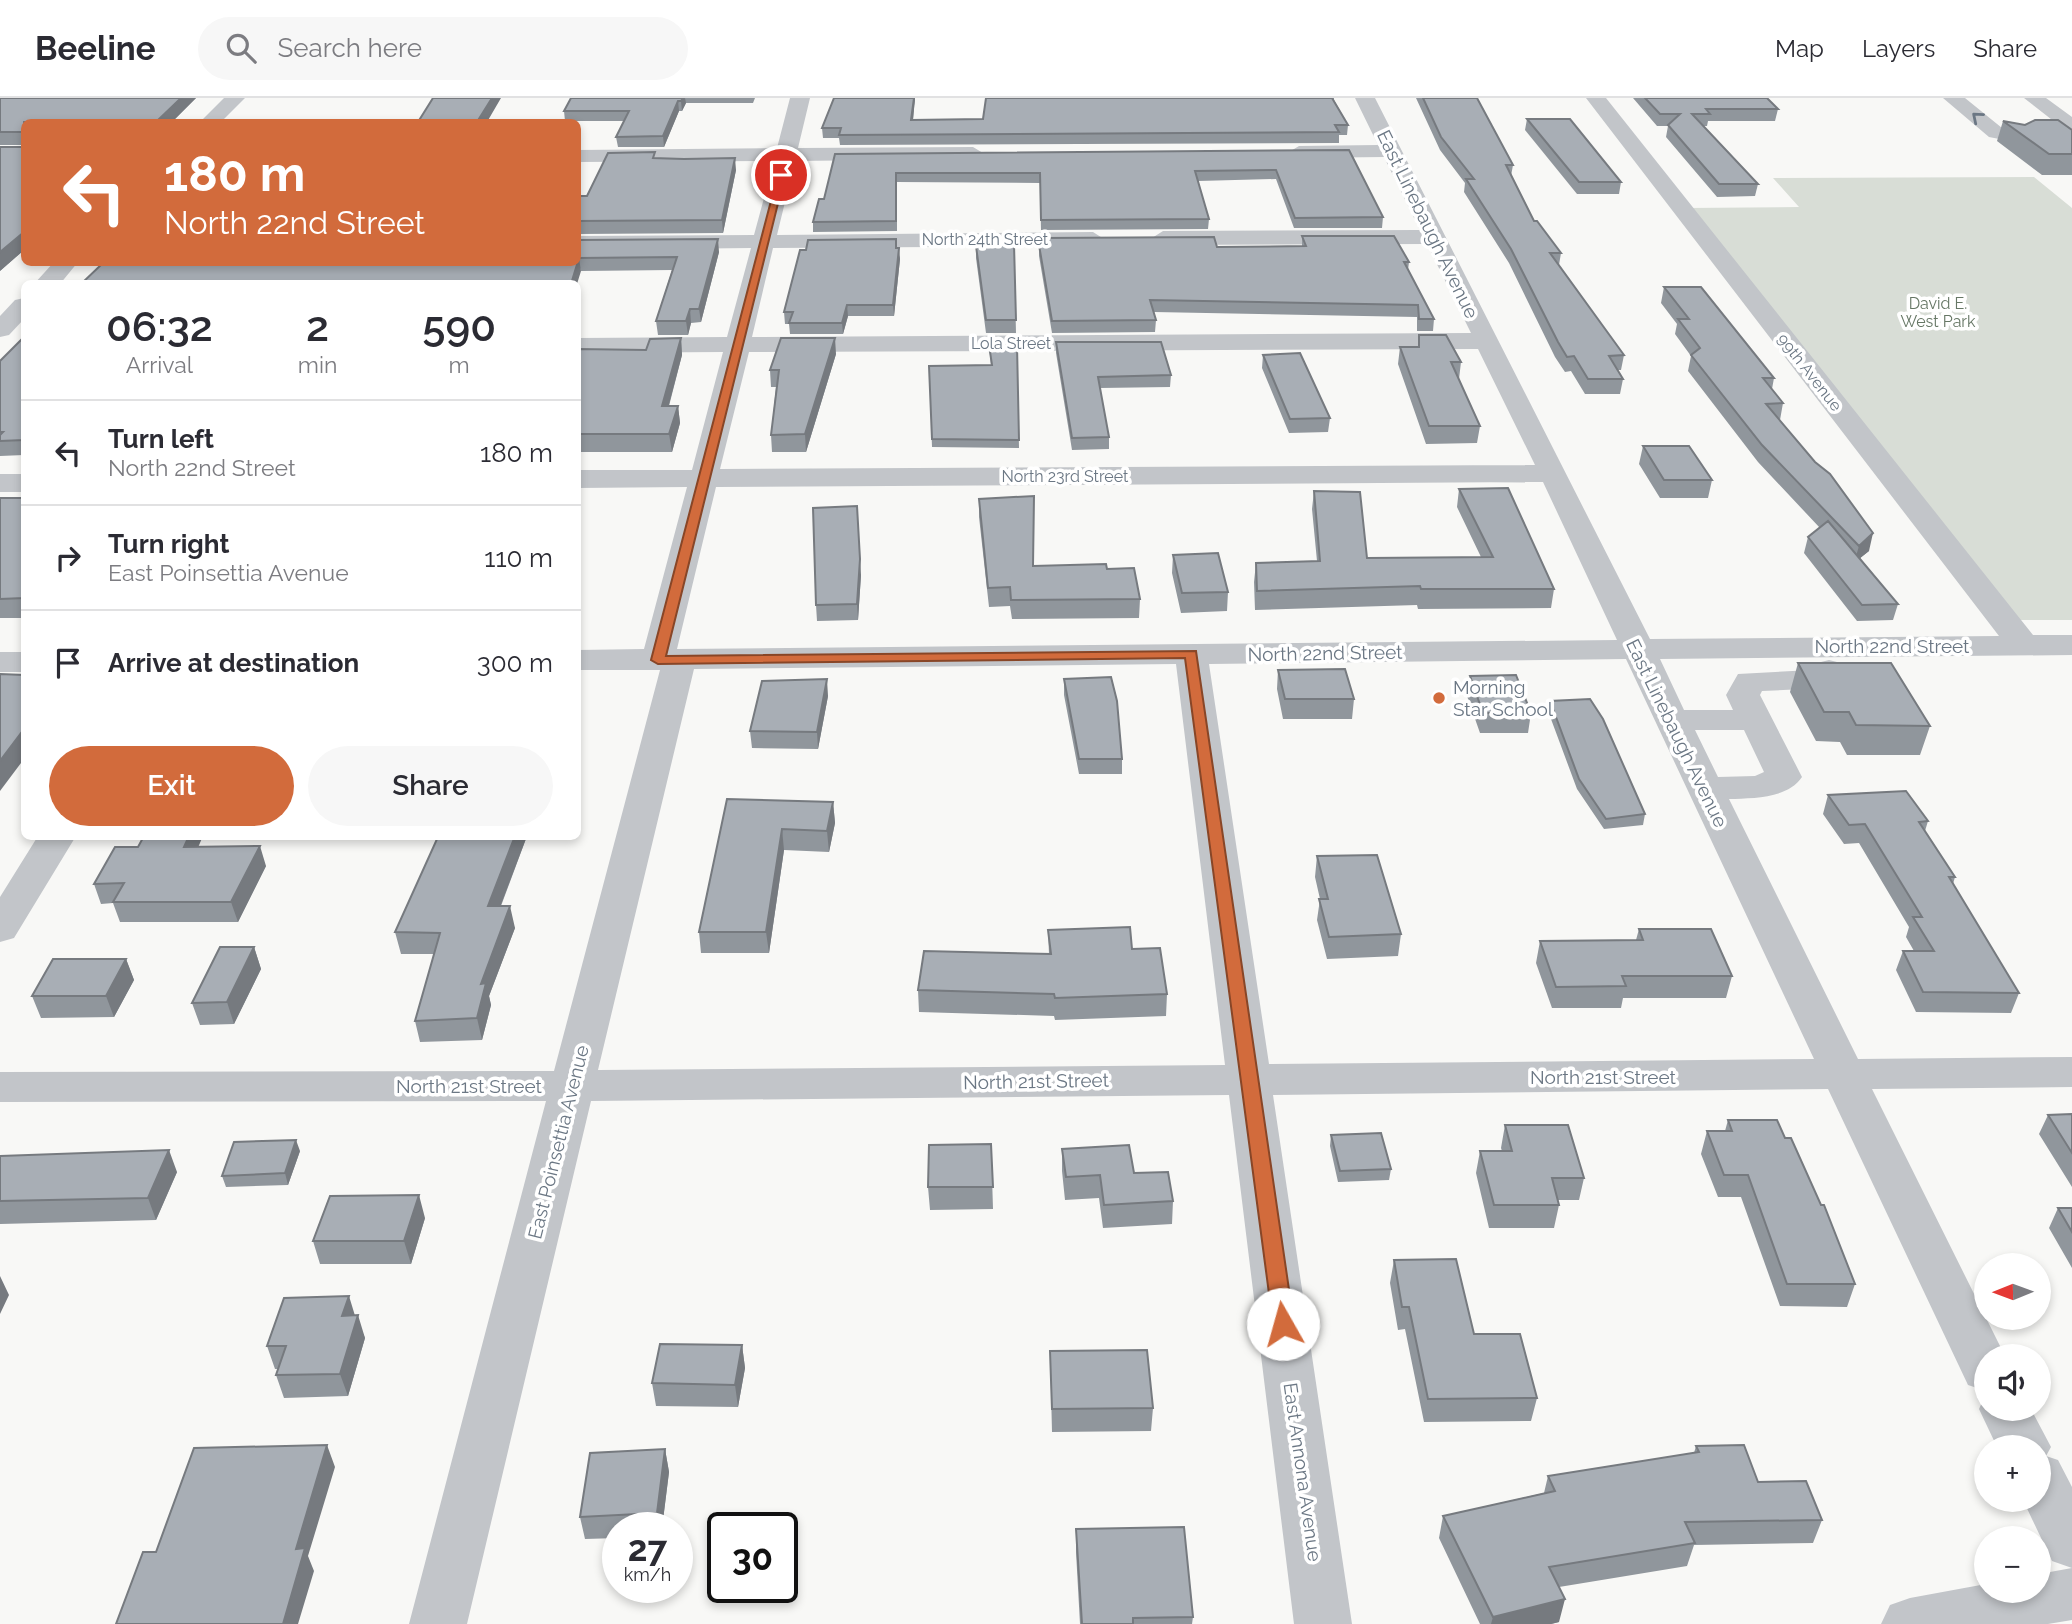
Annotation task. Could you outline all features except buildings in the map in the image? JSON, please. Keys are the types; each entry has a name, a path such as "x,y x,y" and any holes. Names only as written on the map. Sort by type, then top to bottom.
{"street":[{"path":"213,119 234,98"},
{"name":"East Poinsettia Avenue","path":"438,1624 572,1086 706,478 800,98"},
{"name":"East Linebaugh Avenue","path":"1365,98 1553,473 1974,1345"},
{"name":"99th Avenue","path":"1597,98 2022,645"},
{"path":"1953,98 2010,136"},
{"path":"2034,98 2072,126"},
{"path":"2047,137 2072,137"},
{"path":"1275,152 1391,151"},
{"path":"581,156 996,153"},
{"path":"1138,239 1434,237"},
{"name":"North 24th Street","path":"581,243 1111,239"},
{"path":"50,280 63,266"},
{"path":"5,343 21,311"},
{"name":"Lola Street","path":"581,345 1486,341"},
{"name":"North 23rd Street","path":"581,479 1553,473"},
{"path":"0,483 21,483"},
{"name":"North 22nd Street","path":"581,660 2072,645"},
{"path":"1730,647 1750,681"},
{"path":"1750,681 1834,680 1817,647"},
{"name":"East Annona Avenue","path":"1191,654 1251,1079 1323,1624"},
{"path":"0,662 21,662"},
{"path":"1703,788 1761,787 1784,778 1784,771 1771,752 1743,695 1750,681"},
{"path":"1670,720 1755,720"},
{"path":"0,929 55,840"},
{"name":"North 21st Street","path":"0,1087 572,1086 2072,1072"},
{"path":"2051,1501 2072,1544"},
{"path":"1910,1624 2072,1594"}],"green space":[{"name":"David E. West Park","path":"2034,177 2072,208 2072,620 2012,620 1687,208 1799,207 1773,178"}],"place":[{"name":"Morning Star School","path":"1439,698"}],"route":[{"path":"781,175 658,660 1191,654 1283,1324"}]}
